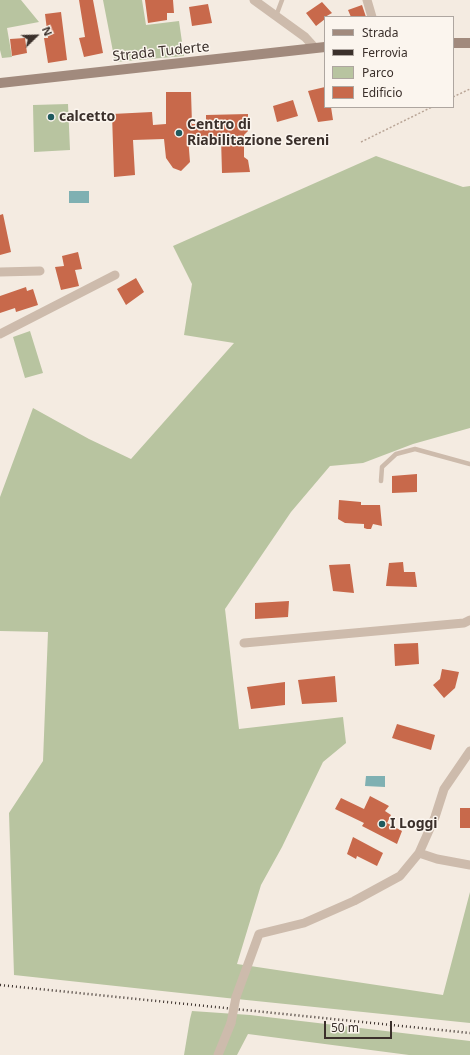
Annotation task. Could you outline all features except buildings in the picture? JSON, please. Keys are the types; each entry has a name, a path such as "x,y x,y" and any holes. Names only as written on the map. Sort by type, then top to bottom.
{"main road":[{"path":"454,43 470,43"},
{"name":"Strada Tuderte","path":"0,83 320,48"}],"street":[{"path":"254,0 320,48"},
{"path":"367,0 372,16"},
{"path":"0,272 40,271"},
{"path":"0,334 115,275"},
{"path":"244,643 464,623 470,620"},
{"path":"218,1055 231,1023 236,997 259,934 304,923 354,901 400,876 419,853 435,817 444,789 470,751"},
{"path":"419,853 437,859 470,865"}],"lane":[{"path":"276,16 282,0"},
{"path":"380,481 382,467 396,454 415,449 470,464"}],"path":[{"path":"454,97 470,89"},
{"path":"361,142 430,108"}],"green space":[{"path":"0,0 21,0 39,22 7,28 12,57 2,58 0,50"},
{"path":"103,0 142,0 146,25 179,21 184,56 115,62"},
{"path":"68,104 70,150 34,152 33,105"},
{"path":"376,156 463,187 470,186 470,428 413,444 363,463 330,466 291,512 225,609 239,729 343,717 346,743 323,762 282,847 261,885 237,964 443,995 470,892 470,1023 14,975 9,813 43,761 48,632 0,631 0,497 33,408 89,439 131,459 234,343 184,335 192,284 173,246"},
{"path":"30,331 43,373 25,378 13,337"},
{"path":"192,1011 250,1015 470,1041 470,1055 409,1055 248,1034 237,1055 184,1055"}],"water":[{"path":"69,191 89,191 89,203 69,203"},
{"path":"366,776 385,776 385,787 365,786"}],"railway":[{"path":"0,985 470,1033"}],"place":[{"name":"calcetto","path":"51,117"},
{"name":"Centro di Riabilitazione Sereni","path":"179,133"},
{"name":"I Loggi","path":"382,824"}]}
